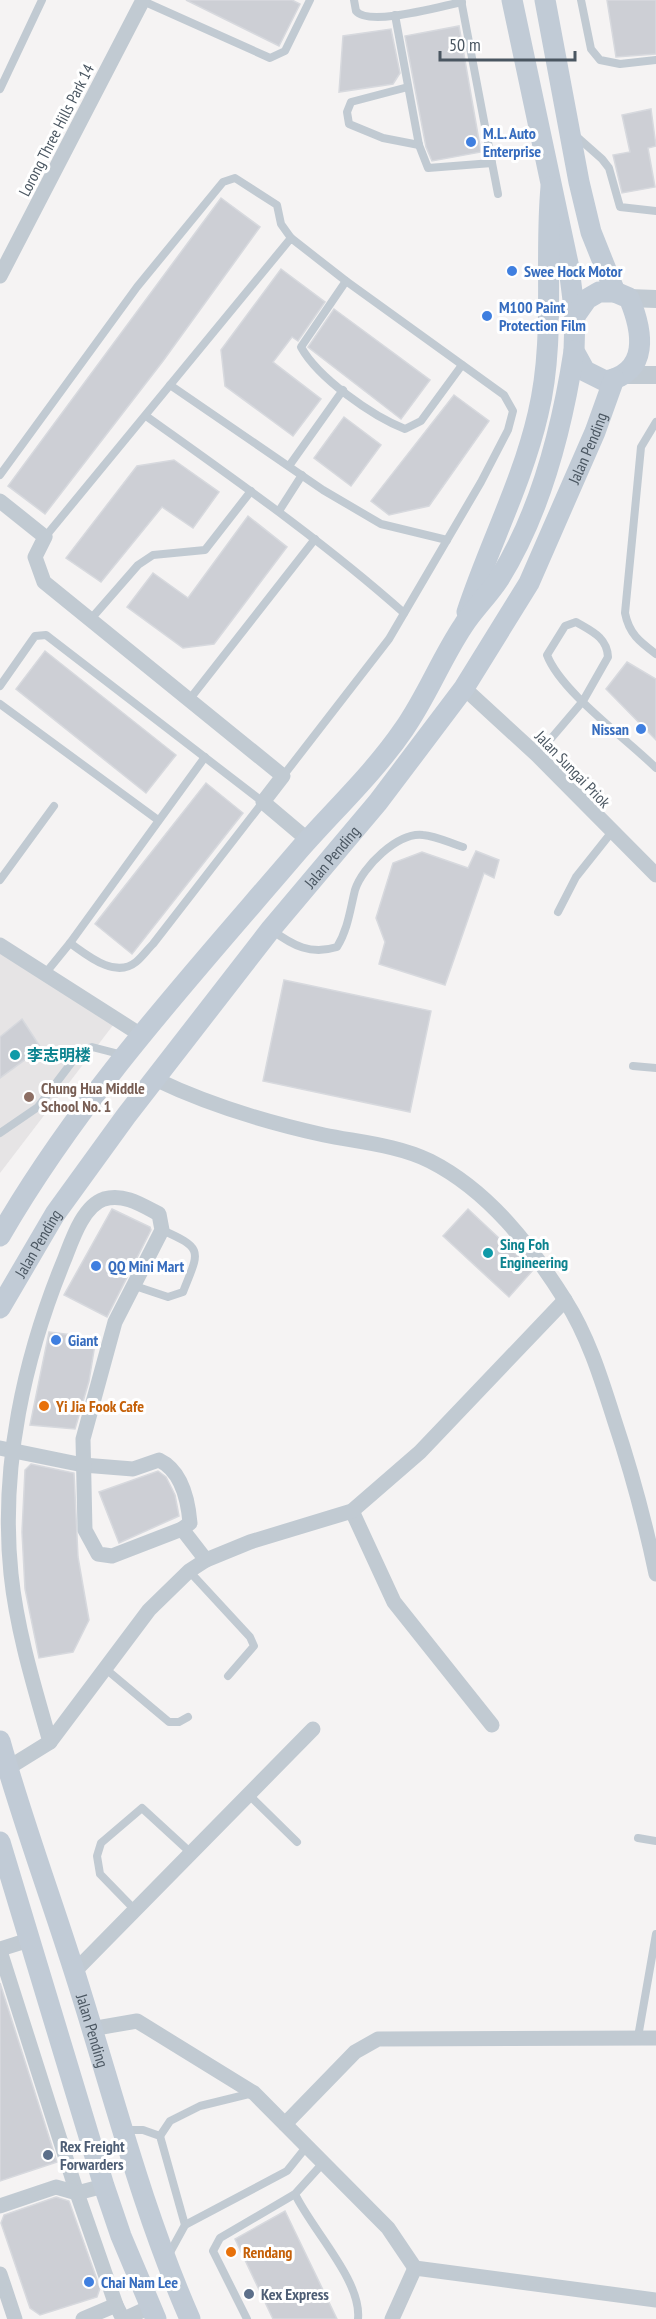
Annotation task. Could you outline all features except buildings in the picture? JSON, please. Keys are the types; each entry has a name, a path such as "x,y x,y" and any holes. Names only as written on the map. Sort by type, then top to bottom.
{"main road":[{"path":"512,0 569,268 575,315 574,351 585,371 594,378 605,381 620,377 634,364 639,350 639,324 591,232 545,0"},
{"path":"462,626 481,572 506,514 539,412 549,293 547,231 551,187"},
{"path":"575,315 586,299 599,292 622,295"},
{"name":"Jalan Pending","path":"0,1236 34,1178 124,1055 308,840 358,787 404,729 462,626 499,579 521,535 543,482 561,424 574,351"},
{"name":"Jalan Pending","path":"0,1308 65,1200 155,1079 271,929 378,802 464,688 529,583 620,377"},
{"name":"Jalan Pending","path":"0,1741 74,1972 121,2131 165,2262 190,2319"},
{"name":"Jalan Pending","path":"0,1842 104,2186 121,2236 153,2313"}],"street":[{"name":"Lorong Three Hills Park 14","path":"2,269 143,0"},
{"path":"622,295 656,299"},
{"path":"620,377 656,375"},
{"path":"0,501 45,537 34,557 44,582 284,776 263,802 308,840"},
{"name":"Jalan Sungai Priok","path":"464,688 537,755 611,832 655,873"},
{"path":"0,945 141,1035"},
{"path":"155,1079 194,1098 228,1110 303,1130 394,1150 429,1161 471,1189 504,1218 536,1254 577,1320 603,1385 641,1504 656,1574"},
{"path":"6,1449 83,1465 133,1469 159,1460 169,1465 184,1488 189,1506 190,1523 182,1529 112,1556 98,1554 85,1530 83,1465 83,1439 115,1322 162,1230 159,1214 131,1199 105,1199 93,1205 76,1231 41,1315 6,1449 10,1573 24,1655 50,1742"},
{"path":"65,1200 85,1218"},
{"path":"8,1768 50,1742 107,1670 149,1611 189,1571 206,1560 250,1542 352,1511 420,1452 565,1300"},
{"path":"352,1511 394,1602 492,1725"},
{"path":"182,1529 206,1560"},
{"path":"74,1972 313,1729"},
{"path":"29,1940 0,1950 77,2193 116,2305 124,2319 153,2313"},
{"path":"91,2030 137,2022 254,2093 388,2228 415,2268 656,2300"},
{"path":"285,2124 355,2052 378,2039 656,2038"},
{"path":"0,2206 57,2187 77,2193 104,2186"},
{"path":"392,2319 415,2268"},
{"path":"0,2274 15,2319"},
{"path":"83,2319 116,2305"}],"lane":[{"path":"0,89 42,0"},
{"path":"143,0 270,58 285,51 310,0"},
{"path":"354,0 360,15 395,15 461,1 498,194"},
{"path":"581,0 591,49 600,60 620,64 656,60"},
{"path":"395,15 419,146 428,168 492,163"},
{"path":"408,87 351,102 347,112 349,123 383,138 419,146"},
{"path":"570,132 602,159 609,168 620,207 656,211"},
{"path":"0,475 137,287 223,182 235,178 277,206 281,224 291,238 346,281 504,395 513,411 508,430 447,540 389,639 284,776"},
{"path":"45,537 291,238"},
{"path":"346,281 301,347 309,361 343,390 391,424 405,429 421,421 462,365"},
{"path":"170,385 302,475 381,524 447,540"},
{"path":"289,466 343,390"},
{"path":"146,416 279,511 404,613"},
{"path":"656,422 641,447 625,613 627,627 634,637 656,654"},
{"path":"279,511 302,475"},
{"path":"90,620 138,565 153,555 205,550 251,491"},
{"path":"189,700 315,539"},
{"path":"537,755 583,701 608,657 608,649 602,638 576,622 565,626 547,655 551,666 583,701 656,768"},
{"path":"0,686 35,636 46,635 263,802 153,944 134,964 114,967 98,963 70,943"},
{"path":"0,704 158,820"},
{"path":"44,975 70,943 205,757"},
{"path":"0,880 54,806"},
{"path":"558,912 576,877 611,832"},
{"path":"271,929 294,946 303,949 326,950 337,947 345,933 356,887 377,858 398,839 422,835 463,847"},
{"path":"0,1133 38,1107 81,1050 92,1047 124,1055"},
{"path":"633,1066 656,1068"},
{"path":"135,1286 168,1297 183,1292 196,1261 195,1249 189,1242 162,1230"},
{"path":"189,1571 250,1637 254,1646 228,1676"},
{"path":"107,1670 169,1722 179,1722 188,1717"},
{"path":"249,1795 297,1842"},
{"path":"135,1910 100,1874 98,1856 101,1843 142,1808 191,1853"},
{"path":"638,1838 656,1840"},
{"path":"638,2037 656,1934"},
{"path":"185,2225 160,2136 170,2121 200,2106 254,2093"},
{"path":"121,2131 143,2130 160,2136"},
{"path":"165,2262 185,2225 287,2171 307,2146"},
{"path":"247,2319 213,2251 220,2238 295,2194 324,2163"},
{"path":"295,2194 314,2228 353,2285 359,2309 358,2319"}],"shaded area":[{"name":"Chung Hua Middle School No. 1","path":"0,944 117,1020 0,1173"}],"place":[{"name":"M.L. Auto Enterprise","path":"471,142"},
{"name":"Swee Hock Motor","path":"512,271"},
{"name":"M100 Paint Protection Film","path":"487,316"},
{"name":"Nissan","path":"641,729"},
{"name":"李志明楼","path":"15,1055"},
{"name":"Chung Hua Middle School No. 1","path":"29,1097"},
{"name":"Sing Foh Engineering","path":"488,1253"},
{"name":"QQ Mini Mart","path":"96,1266"},
{"name":"Giant","path":"56,1340"},
{"name":"Yi Jia Fook Cafe","path":"44,1406"},
{"name":"Rex Freight Forwarders","path":"48,2155"},
{"name":"Rendang","path":"231,2252"},
{"name":"Chai Nam Lee","path":"89,2282"},
{"name":"Kex Express","path":"249,2294"}]}
